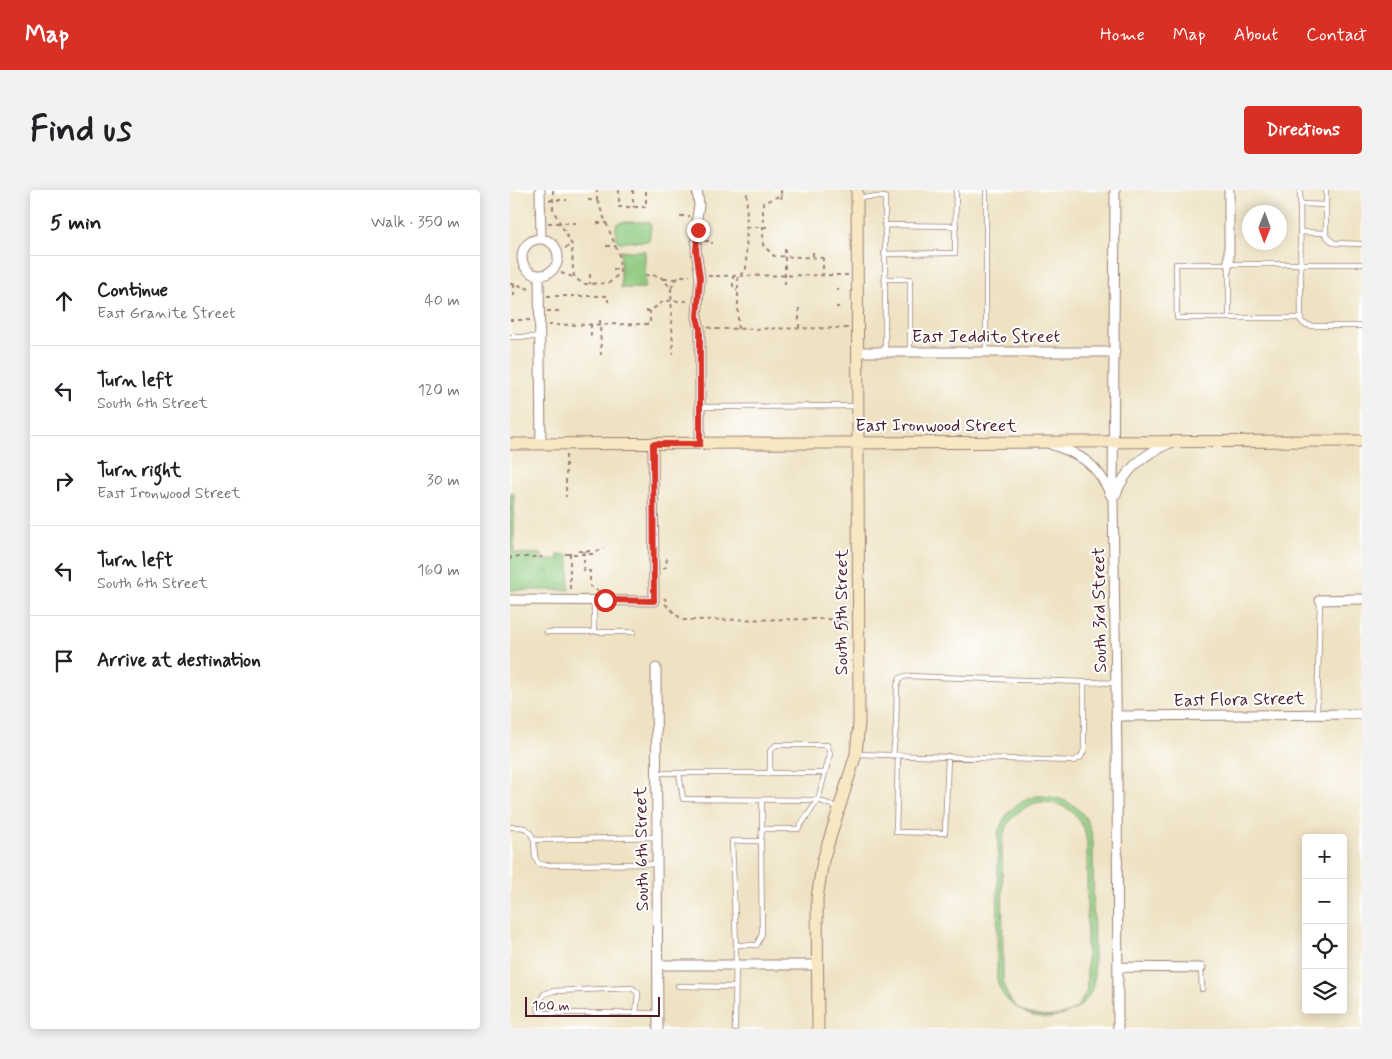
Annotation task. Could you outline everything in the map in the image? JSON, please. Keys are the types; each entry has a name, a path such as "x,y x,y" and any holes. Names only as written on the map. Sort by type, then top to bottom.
{"street":[{"path":"540,190 541,238"},
{"path":"697,190 699,205 696,250 700,276 697,302 700,354 700,444"},
{"name":"South 3rd Street","path":"1115,190 1113,501 1118,1029"},
{"path":"1229,264 1230,190"},
{"name":"South 5th Street","path":"818,1029 817,925 819,889 823,860 856,754 859,723 858,194"},
{"path":"541,238 546,239 555,246 558,257 557,263 550,272 539,275 528,270 522,259 524,247 534,239 541,238"},
{"path":"539,275 541,444"},
{"name":"East Jeddito Street","path":"857,352 1114,352"},
{"name":"East Ironwood Street","path":"510,444 1362,441"},
{"path":"1045,442 1077,455 1094,466 1105,481 1113,501"},
{"path":"1113,501 1119,486 1131,469 1147,454 1172,442"},
{"path":"510,600 658,598 653,444"},
{"path":"1320,600 1362,600"},
{"name":"South 6th Street","path":"656,668 658,1029"},
{"name":"East Flora Street","path":"1116,716 1362,714"},
{"path":"659,965 818,965"},
{"path":"1118,967 1202,968"}],"lane":[{"path":"885,352 884,197 888,190"},
{"path":"884,254 955,253 956,190"},
{"path":"986,190 986,352"},
{"path":"1300,190 1300,318 1304,324 1312,326 1362,326"},
{"path":"1326,190 1326,236 1334,243 1362,244"},
{"path":"858,194 884,197"},
{"path":"1300,204 1326,205"},
{"path":"884,225 956,226"},
{"path":"1300,232 1325,233"},
{"path":"1300,318 1177,318 1176,264 1362,264"},
{"path":"1229,264 1229,318"},
{"path":"884,279 910,279 910,352"},
{"path":"510,337 540,337"},
{"path":"700,408 858,406"},
{"path":"594,600 594,630"},
{"path":"1317,714 1320,600"},
{"path":"547,632 592,632 594,630 598,632 633,632"},
{"path":"948,756 946,833 896,832 897,686 900,678 906,676 1116,683"},
{"path":"856,754 1074,761 1081,757 1084,750 1084,682"},
{"path":"762,829 798,829 818,800 830,754 826,745 776,745 770,751 770,773"},
{"path":"656,773 825,772"},
{"path":"679,773 683,799 818,800 839,808"},
{"path":"736,945 757,945 762,934 762,800"},
{"path":"510,827 525,827 531,832 534,840 535,857 538,863 544,865 658,864"},
{"path":"534,840 657,837"},
{"path":"735,1029 736,945 732,842 761,841"},
{"path":"1202,968 1202,989"},
{"path":"678,986 735,987"},
{"path":"636,1013 638,993 632,988 553,991 544,994 538,1006 539,1012 544,1013 636,1013 658,1013"}],"path":[{"path":"553,190 553,210 572,246 575,278"},
{"path":"561,273 575,278 582,283 590,284 609,283 618,276 619,255 598,200 598,190"},
{"path":"619,190 619,207 646,207 646,190"},
{"path":"633,190 633,207"},
{"path":"738,276 746,271 747,190"},
{"path":"781,190 782,203"},
{"path":"781,195 763,203 763,246 774,256 825,258 823,275"},
{"path":"540,200 567,200"},
{"path":"588,200 598,200"},
{"path":"540,223 576,223"},
{"path":"597,223 607,223"},
{"path":"746,227 770,227"},
{"path":"566,248 572,246"},
{"path":"606,246 616,246"},
{"path":"784,249 785,288"},
{"path":"813,252 813,257"},
{"path":"573,268 578,268"},
{"path":"613,269 619,269"},
{"path":"590,274 590,284"},
{"path":"662,274 662,279"},
{"path":"677,279 678,274"},
{"path":"645,275 660,276 671,288"},
{"path":"672,354 671,288 679,276 848,275"},
{"path":"733,276 733,286 737,291"},
{"path":"738,276 738,328"},
{"path":"662,279 677,279"},
{"path":"510,284 519,284 534,289"},
{"path":"514,284 514,300"},
{"path":"608,302 608,296 547,296 547,325 650,324 650,311"},
{"path":"737,298 742,298"},
{"path":"646,311 650,311 664,301 697,302"},
{"path":"799,308 799,328"},
{"path":"547,311 559,312"},
{"path":"510,320 534,320"},
{"path":"600,320 600,355"},
{"path":"591,324 591,336"},
{"path":"699,327 713,329 848,328"},
{"path":"566,455 566,497"},
{"path":"565,554 592,554 604,548"},
{"path":"578,551 584,553"},
{"path":"570,553 570,600"},
{"path":"584,553 584,571 590,571 590,586 599,592"},
{"path":"510,560 511,557 542,557"},
{"path":"662,574 663,569 666,567 667,558"},
{"path":"658,598 666,600 664,603 682,620 828,619 847,623"}],"green space":[{"path":"621,222 649,222 651,226 649,241 619,242 616,239 616,225"},
{"path":"621,251 645,251 645,288 621,288"},
{"path":"510,493 514,493 514,553 542,554 542,560 557,560 558,555 569,555 569,590 510,590"},
{"path":"1038,796 1049,797 1068,802 1082,813 1091,830 1093,841 1094,979 1089,995 1075,1009 1081,1002 1087,989 1087,844 1078,818 1058,804 1039,802 1019,811 1010,821 1004,834 1002,842 1003,978 1011,1001 1018,1008 1004,995 997,979 998,833 1004,819 1012,808 1030,798"}],"route":[{"path":"605,600 654,601 653,444 700,444 700,329 697,317 700,278 696,250 698,230"}]}
